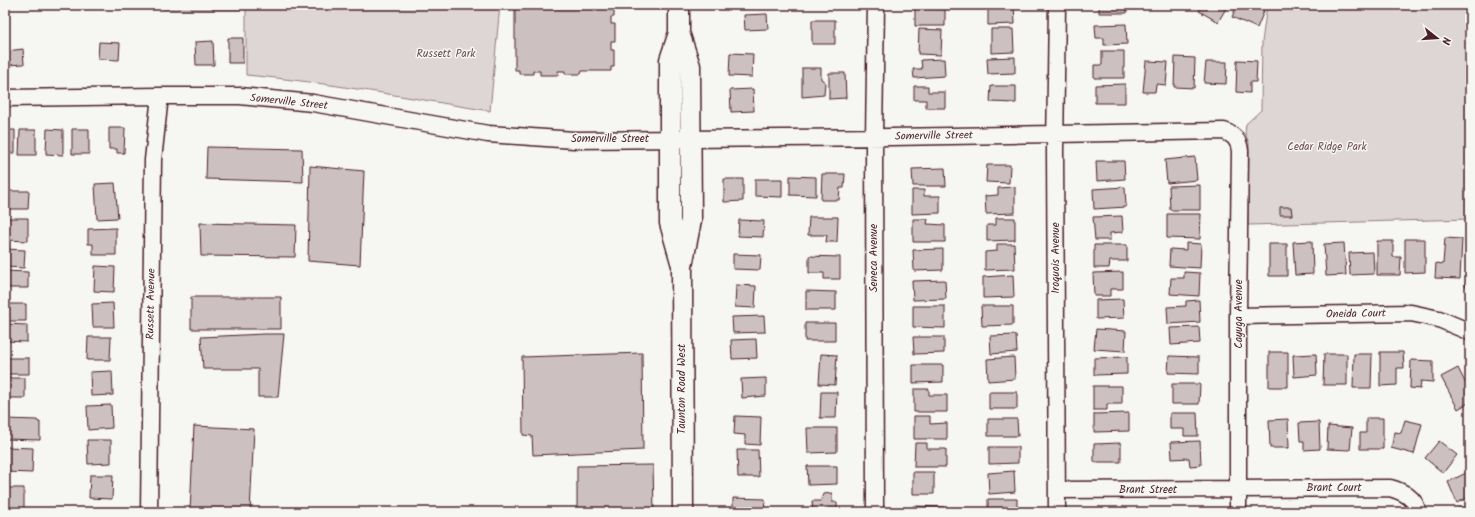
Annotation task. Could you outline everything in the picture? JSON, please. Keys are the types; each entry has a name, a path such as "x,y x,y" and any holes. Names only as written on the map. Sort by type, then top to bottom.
{"main road":[{"name":"Taunton Road West","path":"679,5 679,33 690,66 691,220 682,266 683,512"},
{"name":"Taunton Road West","path":"679,33 670,60 670,223 682,266"}],"street":[{"name":"Seneca Avenue","path":"875,512 874,137 876,5"},
{"name":"Iroquois Avenue","path":"1057,5 1055,134 1057,512"},
{"name":"Russett Avenue","path":"149,512 153,160 160,96"},
{"name":"Somerville Street","path":"5,98 240,96 300,102 488,134 574,140 874,137 1218,130"},
{"name":"Cayuga Avenue","path":"1218,130 1235,136 1240,148 1238,512"},
{"name":"Oneida Court","path":"1238,316 1411,313 1439,319 1470,332"},
{"name":"Brant Court","path":"1238,490 1390,488 1401,491 1410,497 1418,512"},
{"name":"Brant Street","path":"1057,490 1238,490"}],"green space":[{"name":"Russett Park","path":"163,5 500,5 490,111 338,86 246,75 246,9 163,9"},
{"name":"Cedar Ridge Park","path":"1267,5 1470,5 1470,219 1248,225 1249,143 1245,133 1246,124 1261,110 1262,42"}],"building":[{"path":"515,5 614,5 614,17 611,17 611,24 615,24 615,41 611,41 611,50 614,50 614,67 611,67 611,71 582,71 581,74 565,74 565,71 558,71 558,75 540,75 540,71 533,71 533,74 519,74 519,70 515,70"},
{"path":"727,5 752,5 752,7 727,7"},
{"path":"1000,5 1014,5 1015,24 988,25 988,9 1000,9"},
{"path":"1099,5 1127,5 1127,13 1099,13"},
{"path":"1202,5 1228,5 1218,22 1199,11"},
{"path":"1237,5 1249,5 1264,11 1257,28 1232,17"},
{"path":"915,8 945,9 945,26 915,26"},
{"path":"767,14 768,29 745,30 744,15"},
{"path":"812,20 835,20 835,44 812,44"},
{"path":"1126,24 1127,44 1104,45 1104,38 1096,38 1095,25"},
{"path":"919,29 942,30 941,55 918,54"},
{"path":"991,29 1013,29 1014,52 991,53"},
{"path":"228,38 243,38 243,63 228,63"},
{"path":"213,41 214,65 196,65 195,42"},
{"path":"99,42 120,43 119,60 98,59"},
{"path":"23,49 24,64 8,65 7,51"},
{"path":"1102,51 1124,51 1124,78 1094,78 1094,65 1102,65"},
{"path":"730,53 753,54 752,77 729,76"},
{"path":"1015,57 1015,73 988,74 987,58"},
{"path":"1175,57 1195,58 1194,88 1174,87"},
{"path":"944,59 945,76 914,78 913,69 922,69 921,60"},
{"path":"1237,60 1257,61 1256,82 1250,82 1250,93 1236,92"},
{"path":"1146,61 1168,62 1166,85 1156,84 1155,92 1143,92"},
{"path":"1206,62 1227,62 1226,84 1204,83"},
{"path":"802,68 821,68 821,79 825,82 824,95 802,97"},
{"path":"829,73 845,73 846,98 829,99"},
{"path":"1125,84 1125,103 1095,103 1095,85"},
{"path":"914,86 928,86 928,92 945,92 945,108 926,108 926,100 914,100"},
{"path":"991,86 1016,86 1016,103 990,102"},
{"path":"753,89 754,111 731,112 730,90"},
{"path":"109,128 125,128 124,153 117,153 117,149 109,149"},
{"path":"47,129 63,130 63,155 46,154"},
{"path":"72,129 89,129 89,154 72,154"},
{"path":"5,130 15,130 15,153 5,153"},
{"path":"20,130 36,130 36,155 19,155"},
{"path":"207,147 302,149 303,182 206,179"},
{"path":"1195,157 1197,180 1167,183 1165,160"},
{"path":"1096,161 1124,161 1125,179 1097,181"},
{"path":"987,165 1010,165 1009,183 986,182"},
{"path":"310,166 364,171 360,265 308,261"},
{"path":"945,168 946,186 913,186 912,169"},
{"path":"822,174 845,174 844,188 840,188 839,200 821,200"},
{"path":"790,176 816,177 816,196 790,195"},
{"path":"724,179 743,179 743,201 724,202"},
{"path":"755,179 782,179 782,197 755,196"},
{"path":"115,183 118,218 97,219 95,184"},
{"path":"1200,185 1200,210 1170,210 1169,186"},
{"path":"1015,187 1015,213 986,214 985,196 998,195 998,188"},
{"path":"1125,187 1126,207 1094,209 1093,189"},
{"path":"912,190 924,190 924,196 940,196 940,213 912,214"},
{"path":"5,191 29,191 28,209 5,209"},
{"path":"1280,207 1291,207 1292,215 1280,215"},
{"path":"1167,214 1201,214 1200,239 1167,238"},
{"path":"1122,216 1123,232 1110,233 1110,240 1095,240 1093,217"},
{"path":"809,217 838,217 837,242 826,242 827,235 808,235"},
{"path":"5,218 28,218 28,241 5,240"},
{"path":"996,218 1015,218 1015,240 987,241 987,225 996,225"},
{"path":"913,219 928,219 927,224 945,225 945,242 913,242"},
{"path":"739,220 764,221 763,237 738,236"},
{"path":"200,223 296,225 295,257 201,256"},
{"path":"116,228 116,255 93,255 93,244 88,244 88,229"},
{"path":"1445,238 1462,239 1460,279 1435,278 1436,263 1443,264"},
{"path":"1405,239 1425,239 1425,272 1405,273"},
{"path":"1312,241 1313,274 1295,275 1293,242"},
{"path":"1377,241 1393,241 1393,257 1401,257 1400,275 1377,275"},
{"path":"1186,243 1201,244 1200,268 1169,266 1170,249 1186,250"},
{"path":"1344,243 1346,275 1326,276 1324,244"},
{"path":"997,244 1014,244 1015,269 985,270 985,252 997,251"},
{"path":"1269,244 1287,244 1287,276 1269,276"},
{"path":"1094,245 1127,245 1127,261 1110,261 1109,268 1094,268"},
{"path":"5,249 25,250 24,268 5,267"},
{"path":"943,249 943,270 914,271 913,250"},
{"path":"1373,252 1374,274 1350,275 1349,253"},
{"path":"733,254 761,255 760,270 733,269"},
{"path":"809,256 840,257 840,279 824,279 824,273 809,273"},
{"path":"95,266 115,267 114,292 94,291"},
{"path":"1470,268 1470,287 1465,286"},
{"path":"5,271 28,272 28,288 5,288"},
{"path":"1123,272 1123,289 1110,289 1110,296 1094,296 1093,273"},
{"path":"1184,272 1200,273 1199,296 1170,294 1171,278 1184,278"},
{"path":"1013,275 1014,297 983,298 983,277"},
{"path":"945,280 946,299 913,300 912,281"},
{"path":"736,285 756,286 755,308 735,307"},
{"path":"806,291 836,292 836,310 806,310"},
{"path":"191,297 281,297 281,329 191,329"},
{"path":"1123,299 1124,318 1096,319 1096,300"},
{"path":"1199,300 1200,322 1168,324 1167,307 1186,306 1186,301"},
{"path":"113,303 114,327 93,327 92,304"},
{"path":"5,304 26,304 26,321 5,321"},
{"path":"913,306 945,306 945,328 913,327"},
{"path":"981,306 1013,306 1013,325 982,326"},
{"path":"764,316 765,332 733,333 732,317"},
{"path":"805,323 835,323 835,341 805,341"},
{"path":"5,324 27,325 27,342 5,341"},
{"path":"1199,327 1200,343 1171,345 1170,328"},
{"path":"1096,329 1126,331 1125,351 1094,349"},
{"path":"284,334 278,397 258,397 258,369 203,369 201,337"},
{"path":"1016,335 1017,352 991,354 990,336"},
{"path":"88,337 111,337 110,360 87,360"},
{"path":"913,337 944,337 944,353 914,354"},
{"path":"756,339 757,358 732,359 731,340"},
{"path":"1269,352 1288,352 1288,387 1269,387"},
{"path":"1380,352 1403,352 1404,368 1397,368 1397,385 1380,386"},
{"path":"642,353 643,450 533,455 532,436 523,435 522,357"},
{"path":"821,354 837,355 835,385 819,384"},
{"path":"1316,354 1317,375 1294,377 1293,355"},
{"path":"1324,354 1347,354 1347,385 1323,385"},
{"path":"1354,354 1372,354 1371,388 1353,388"},
{"path":"1169,356 1199,357 1199,374 1168,373"},
{"path":"1014,357 1015,379 988,381 987,359"},
{"path":"1127,357 1127,374 1094,375 1094,358"},
{"path":"5,358 29,358 29,374 5,374"},
{"path":"1411,360 1433,361 1433,382 1421,381 1420,389 1410,388"},
{"path":"913,365 943,365 943,382 913,383"},
{"path":"1458,368 1470,392 1470,402 1458,409 1441,377"},
{"path":"112,371 113,395 91,396 90,372"},
{"path":"5,378 25,378 25,398 5,398"},
{"path":"766,378 766,396 742,398 741,379"},
{"path":"1172,384 1200,384 1199,404 1172,404"},
{"path":"1093,386 1122,386 1122,404 1107,404 1107,410 1093,410"},
{"path":"914,389 929,389 929,395 947,395 947,412 914,412"},
{"path":"821,392 837,392 836,418 820,418"},
{"path":"989,392 1017,392 1017,409 989,409"},
{"path":"111,405 112,428 88,430 87,406"},
{"path":"1129,413 1129,431 1094,432 1094,414"},
{"path":"1170,413 1197,413 1198,436 1184,436 1184,429 1170,429"},
{"path":"735,416 761,417 760,445 745,444 745,435 734,434"},
{"path":"914,416 930,416 930,424 947,423 947,439 914,439"},
{"path":"1366,418 1383,418 1383,449 1360,449 1360,433 1366,433"},
{"path":"5,419 37,420 40,422 40,440 5,439"},
{"path":"988,419 1017,419 1018,436 988,436"},
{"path":"1288,419 1289,448 1270,448 1269,420"},
{"path":"1405,420 1422,424 1414,454 1391,448 1395,432 1401,433"},
{"path":"1319,422 1320,449 1304,450 1304,441 1300,441 1299,423"},
{"path":"194,426 254,429 250,512 190,512"},
{"path":"1328,426 1352,428 1350,450 1327,449"},
{"path":"807,428 837,428 837,452 808,453"},
{"path":"87,440 111,440 111,463 88,464"},
{"path":"1200,441 1201,465 1190,466 1189,458 1172,459 1171,442"},
{"path":"1439,441 1457,455 1443,473 1425,458"},
{"path":"915,443 927,443 927,449 946,449 946,467 914,467"},
{"path":"1121,443 1121,462 1094,462 1094,444"},
{"path":"5,447 33,448 32,473 5,472"},
{"path":"989,447 1018,447 1018,463 989,464"},
{"path":"737,450 758,450 759,477 738,477"},
{"path":"653,465 654,512 577,512 577,466"},
{"path":"807,466 837,466 837,484 808,485"},
{"path":"1014,471 1015,492 989,494 988,473"},
{"path":"913,472 934,472 934,494 913,494"},
{"path":"1468,472 1470,477 1470,496 1457,503 1448,482"},
{"path":"90,475 113,475 112,499 89,498"},
{"path":"5,488 24,488 24,512 5,512"},
{"path":"832,493 832,502 837,502 837,512 813,512 812,501 821,501 824,494"},
{"path":"733,498 765,499 764,512 733,512"},
{"path":"988,499 1017,499 1017,512 988,512"},
{"path":"913,506 944,507 944,512 913,512"},
{"path":"1458,508 1470,508 1470,512 1457,512"},
{"path":"89,509 111,509 111,512 89,512"}]}
